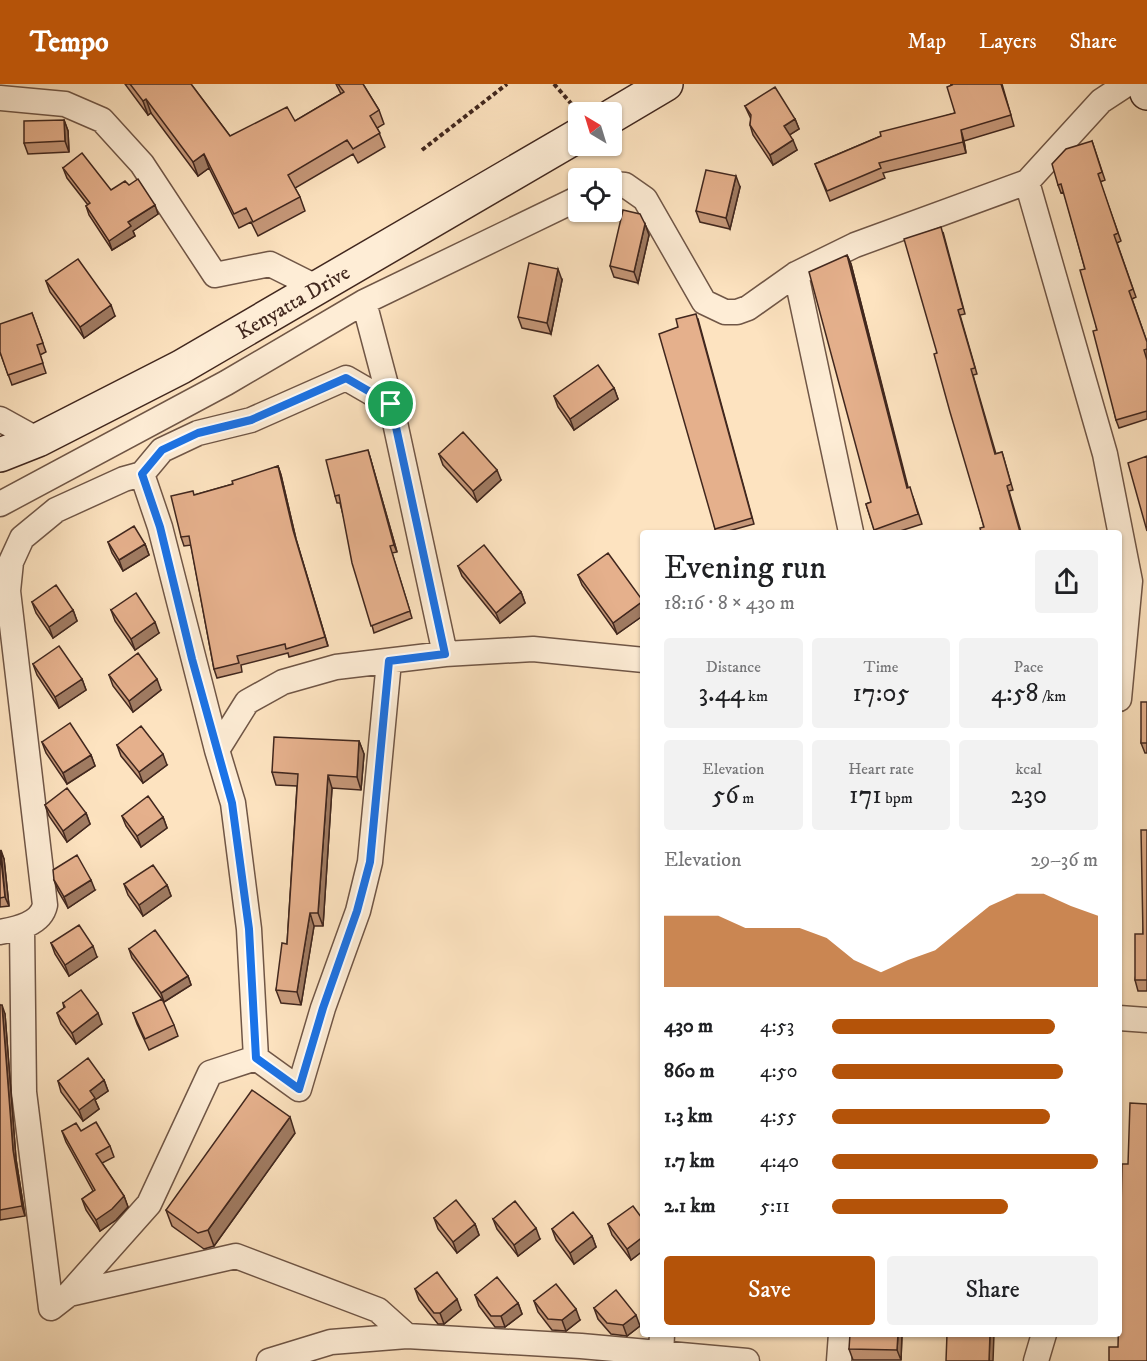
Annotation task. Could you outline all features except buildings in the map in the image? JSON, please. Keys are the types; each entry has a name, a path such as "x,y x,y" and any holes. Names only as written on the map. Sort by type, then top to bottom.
{"main road":[{"path":"622,110 666,84"},
{"path":"1144,84 1147,93"},
{"name":"Kenyatta Drive","path":"0,456 38,440 182,367 568,141"}],"street":[{"path":"622,185 645,199 704,302 714,309 737,312 748,308 796,274 855,245 1027,183 1101,101 1127,84"},
{"path":"0,98 65,104 102,120 142,164 215,275 270,264 318,288"},
{"path":"1027,183 1105,454 1120,530"},
{"path":"0,504 226,383 363,302 568,203"},
{"path":"796,274 851,530"},
{"path":"363,302 391,404 445,654"},
{"path":"256,1058 210,1073 148,1204 69,1294 51,1308 24,1092 11,930 44,912 45,905 8,591 11,562 22,538 56,510 124,479 142,474 162,450 198,433 251,420 346,378 391,404"},
{"path":"0,419 38,440"},
{"path":"142,474 160,527 232,803 249,929 256,1058"},
{"path":"1122,540 1130,581 1122,667"},
{"path":"217,750 247,702 283,682 336,667 445,654 533,649 640,660"},
{"path":"256,1058 299,1089 323,1008 357,911 370,862 389,661"},
{"path":"1122,1018 1147,1020"},
{"path":"69,1294 236,1256 378,1310 407,1336"},
{"path":"269,1361 331,1342 407,1336 581,1346 661,1344 747,1361"},
{"path":"838,1361 841,1337"},
{"path":"1036,1361 1043,1337"}],"path":[{"path":"422,150 507,84"},
{"path":"554,84 570,102"}],"route":[{"path":"346,378 391,404 445,654 389,661 370,862 357,911 323,1008 299,1089 256,1058 249,929 232,803 192,659 160,527 142,474 162,450 198,433 251,420 346,378"}]}
